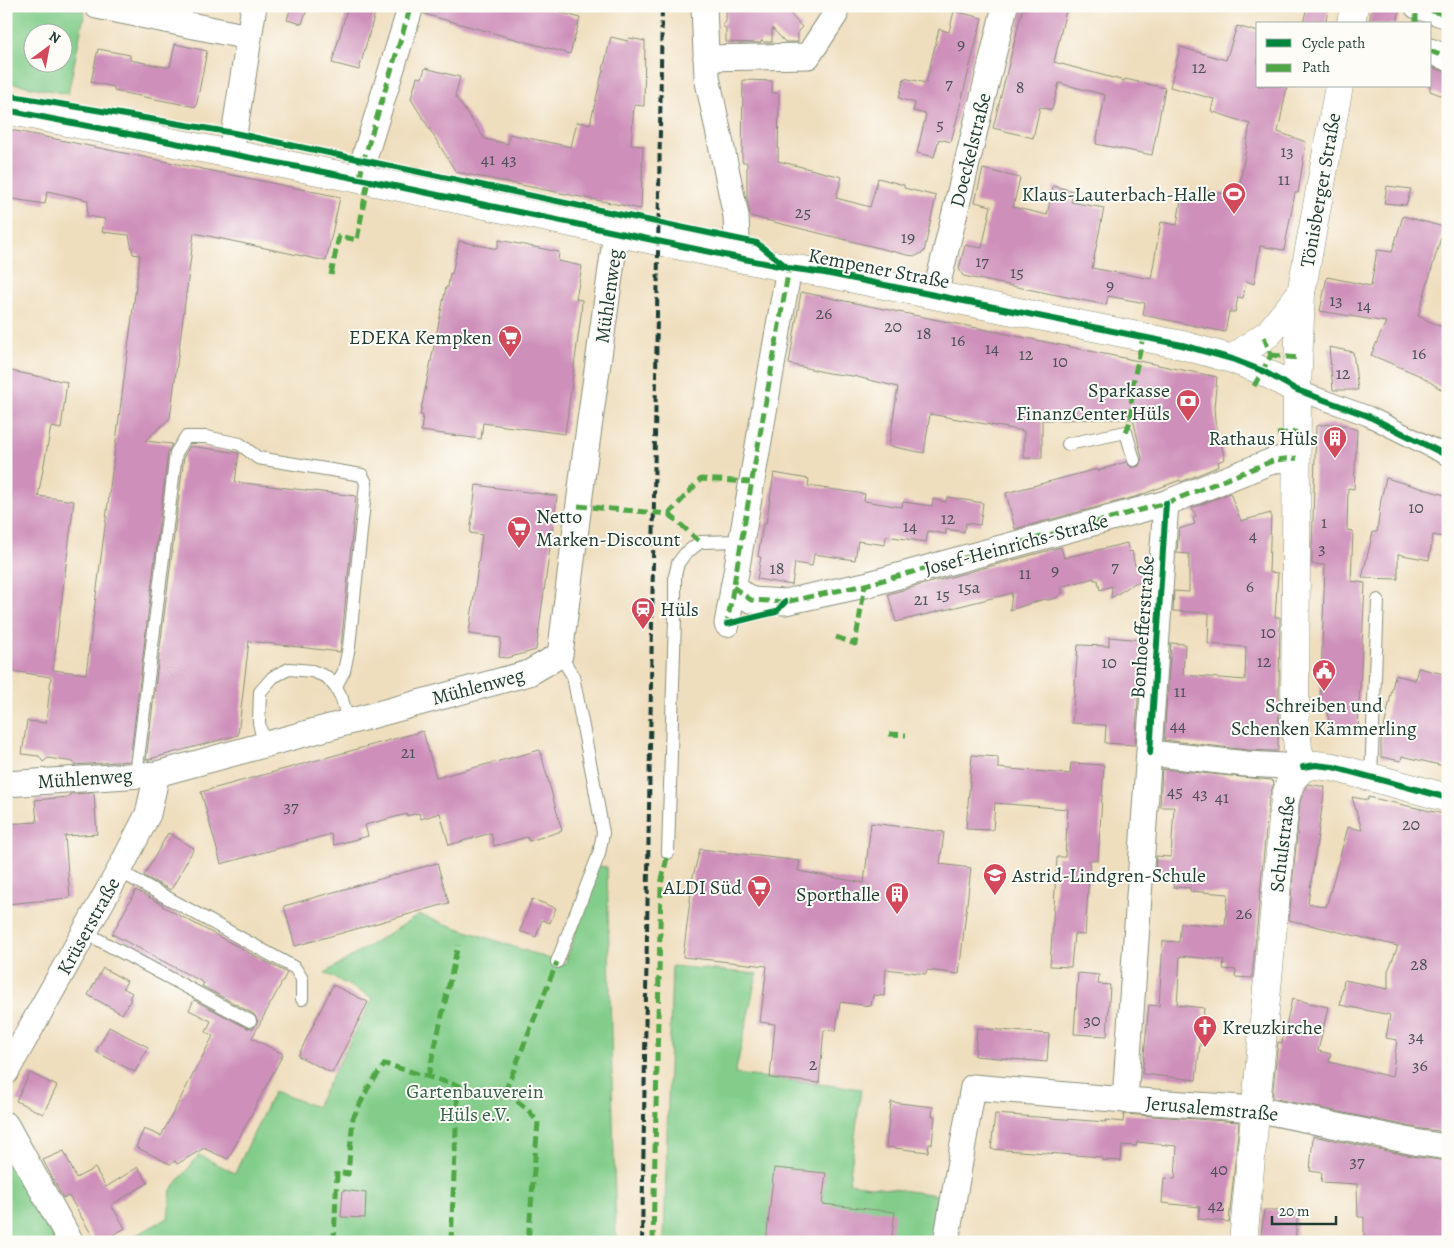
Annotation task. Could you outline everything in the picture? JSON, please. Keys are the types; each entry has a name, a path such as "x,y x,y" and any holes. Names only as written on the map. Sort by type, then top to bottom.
{"street":[{"path":"96,6 248,37"},
{"path":"231,154 254,6"},
{"path":"360,178 363,162 411,6"},
{"path":"704,6 707,77 736,216 734,257"},
{"path":"706,58 808,56 835,15 836,6"},
{"name":"Doeckelstraße","path":"935,295 1005,6"},
{"path":"1351,22 1354,6"},
{"path":"1416,22 1416,6 1448,16"},
{"path":"1432,52 1448,58"},
{"name":"Tönisberger Straße","path":"1297,390 1301,293 1339,88"},
{"name":"Kempener Straße","path":"6,110 360,178 734,257 825,273 1182,345 1232,359 1263,371 1297,390"},
{"name":"Mühlenweg","path":"6,784 146,774 529,673 560,655 616,233"},
{"path":"727,624 789,268"},
{"name":"Tönisberger Straße","path":"1232,359 1269,333 1301,293"},
{"path":"1303,767 1298,748 1295,720 1297,390 1368,416 1448,456"},
{"name":"Josef-Heinrichs-Straße","path":"733,587 751,600 785,602 875,582 1155,501 1275,460 1297,458"},
{"name":"Bonhoefferstraße","path":"1125,1100 1150,753 1155,501"},
{"path":"1150,753 1246,764 1333,767 1448,798"},
{"name":"Schulstraße","path":"1243,1242 1285,799 1291,780 1303,767"},
{"name":"Krüserstraße","path":"6,1072 119,871 148,814 146,774"},
{"name":"Jerusalemstraße","path":"946,1242 973,1087 1125,1100 1256,1108 1420,1143 1448,1147"},
{"path":"6,1125 71,1242"}],"lane":[{"path":"1068,444 1126,432 1134,460"},
{"path":"146,774 176,453 186,437 206,437 240,444 258,458 362,475 366,483 350,646 344,671 336,686"},
{"path":"668,853 676,618 675,576 678,563 685,554 700,542 740,541"},
{"path":"1371,777 1378,600"},
{"path":"557,962 599,854 603,833 572,676 560,655"},
{"path":"264,744 259,723 260,692 273,677 289,669 312,671 328,677 336,686 342,699 348,721"},
{"path":"119,871 295,968 302,979 302,999"},
{"path":"84,932 250,1021"}],"green space":[{"path":"6,6 59,6 85,11 68,94 6,82"},
{"name":"Gartenbauverein Hüls e.V.","path":"598,866 607,867 616,1242 123,1242 168,1218 171,1190 199,1155 235,1173 274,1091 316,1107 373,998 325,973 419,915 565,964"},
{"path":"672,966 757,974 735,1074 861,1089 849,1183 937,1195 929,1242 664,1242"},
{"path":"6,1136 57,1242 6,1242"}],"building":[{"path":"291,6 308,6 302,24 287,20"},
{"path":"348,6 377,6 359,70 332,63"},
{"path":"425,6 539,6 580,18 570,54 424,14"},
{"path":"726,6 783,6 802,27 798,31 798,42 785,42 772,28 772,42 764,42 762,40 760,43 726,42 726,29 722,25 726,22"},
{"path":"1028,6 1067,6 1054,62 1124,81 1125,79 1165,88 1152,155 1096,144 1105,95 1059,83 1052,110 1040,107 1033,138 993,128 1022,11"},
{"path":"1307,6 1329,6 1325,22 1303,22"},
{"path":"1372,6 1400,6 1397,22 1369,22"},
{"path":"954,11 982,18 951,142 939,139 934,157 917,153 926,114 913,111 915,103 899,98 904,78 926,83 939,29 949,32"},
{"path":"1237,26 1256,31 1256,88 1287,88 1278,132 1306,142 1298,193 1295,193 1284,250 1260,246 1254,284 1246,281 1243,298 1238,297 1235,312 1229,312 1225,332 1143,315 1145,303 1108,296 1106,305 963,276 959,269 965,245 982,248 991,206 975,202 983,169 1020,178 1013,207 1047,215 1053,186 1073,191 1071,202 1104,208 1092,268 1151,279 1161,222 1177,225 1182,193 1198,197 1199,189 1238,196 1250,124 1211,111 1214,99 1170,87 1180,47 1226,60"},
{"path":"611,37 628,41 629,38 645,41 644,106 634,105 631,145 643,146 641,209 456,172 411,99 417,77 422,78 425,68 460,77 455,96 485,139 508,144 509,134 571,147 577,122 590,124"},
{"path":"175,44 207,51 196,107 114,91 114,87 91,82 98,49 130,55 130,60 170,67"},
{"path":"1432,68 1448,72 1448,98 1430,91 1430,88 1432,88"},
{"path":"743,80 772,81 772,93 779,93 778,161 842,177 836,198 870,207 878,178 904,185 904,188 936,196 924,252 916,256 907,255 750,216 747,198 747,162 742,162"},
{"path":"6,129 340,197 326,261 194,233 170,418 145,441 172,444 168,452 130,761 74,765 74,762 48,758 43,762 39,756 22,754 27,721 46,723 51,677 6,670 6,370 67,382 61,429 51,427 38,496 74,501 53,670 86,674 140,255 133,254 129,235 102,232 105,219 87,216 88,200 47,191 45,204 6,198"},
{"path":"1387,186 1411,189 1406,205 1384,203"},
{"path":"1403,216 1444,227 1418,316 1448,330 1448,394 1421,376 1371,355 1386,322 1320,311 1327,277 1371,286 1377,250 1392,252"},
{"path":"499,240 559,252 558,261 582,266 576,299 582,300 581,315 565,434 483,423 481,439 421,431 423,415 420,415 446,287 448,287 450,273 452,274 459,241 497,249"},
{"path":"801,292 1217,377 1214,407 1215,421 1225,459 1218,462 1219,466 1181,482 1180,480 1138,496 1015,529 1006,493 1126,462 1132,468 1139,466 1142,458 1133,419 1042,420 1042,458 1024,458 1024,431 930,414 924,453 889,446 898,387 789,364"},
{"path":"1329,347 1353,352 1358,390 1333,390"},
{"path":"1329,424 1344,425 1357,430 1354,489 1348,488 1347,530 1353,531 1351,581 1365,583 1358,731 1332,726 1333,721 1329,721 1325,703 1320,702 1325,565 1312,564 1312,549 1316,426"},
{"path":"190,446 239,453 235,482 356,496 341,646 340,652 249,641 238,735 146,760 184,456"},
{"path":"774,473 809,479 808,486 865,494 864,501 902,507 903,502 932,506 933,499 946,502 947,497 983,503 980,525 966,523 964,532 946,529 946,534 928,531 926,542 886,536 885,545 858,541 855,560 814,554 812,566 795,563 792,585 757,579 761,557 758,557 763,524 766,524"},
{"path":"1386,478 1448,496 1448,534 1444,533 1443,537 1433,535 1429,560 1398,554 1398,579 1362,578 1373,532 1377,532"},
{"path":"476,485 557,496 536,650 507,658 499,657 501,638 469,634 482,535 470,533"},
{"path":"1230,493 1241,521 1271,513 1269,572 1278,573 1275,617 1280,617 1278,751 1247,750 1164,740 1171,643 1185,644 1183,675 1245,680 1246,647 1208,644 1209,613 1173,611 1174,591 1189,592 1189,554 1177,553 1179,529 1195,524 1193,518 1196,516 1192,508"},
{"path":"1127,543 1129,552 1132,551 1135,566 1147,564 1146,583 1135,583 1111,598 1112,586 1100,590 1098,580 1094,580 1094,578 1061,587 1063,592 1056,598 1044,599 1010,610 1012,593 896,622 888,594 1061,547 1064,558"},
{"path":"1109,637 1142,640 1135,745 1105,743 1106,725 1072,723 1078,645 1109,646"},
{"path":"1418,668 1448,675 1448,767 1402,756 1401,761 1381,757 1381,742 1395,675 1415,680"},
{"path":"423,731 436,778 540,750 562,831 529,841 527,837 494,846 491,833 449,845 440,813 421,819 419,813 407,816 407,814 365,825 368,836 334,845 331,834 221,864 201,792"},
{"path":"972,755 998,757 998,768 1070,774 1071,763 1104,765 1098,860 1090,860 1085,935 1074,934 1071,967 1050,966 1057,857 1065,857 1068,809 995,803 993,830 966,829"},
{"path":"1162,769 1271,780 1274,783 1269,798 1252,978 1235,977 1236,970 1223,969 1224,960 1180,956 1177,1005 1204,1008 1196,1080 1142,1074 1149,1005 1159,1006 1163,941 1179,942 1181,923 1225,926 1228,894 1190,891 1190,888 1173,887 1174,878 1155,877 1156,856 1171,857 1174,807 1160,807"},
{"path":"1308,784 1325,787 1308,903 1326,907 1348,827 1362,830 1352,797 1368,800 1368,797 1448,815 1446,886 1447,1132 1422,1129 1272,1098 1278,1042 1282,1043 1292,999 1328,1007 1318,1051 1331,1054 1329,1062 1392,1077 1397,1040 1386,1038 1390,1015 1340,1005 1344,980 1388,989 1388,971 1398,946 1289,920 1300,802"},
{"path":"94,793 97,834 65,836 70,898 6,904 6,824 37,822 35,800 69,797 70,794"},
{"path":"871,823 944,832 940,864 971,868 959,974 927,970 926,974 886,969 884,996 873,995 871,1006 840,1002 836,1031 824,1030 819,1083 770,1078 775,1024 760,1022 767,966 683,957 693,876 700,849 800,861 798,871 864,883"},
{"path":"168,833 194,848 171,890 144,876"},
{"path":"437,863 449,903 295,946 284,906"},
{"path":"136,890 287,973 252,1038 283,1054 228,1159 205,1149 206,1147 177,1164 175,1161 170,1164 136,1147 144,1129 161,1136 213,1036 206,1032 211,1021 189,1010 194,1000 247,1028 254,1028 258,1021 254,1014 202,986 204,983 112,934"},
{"path":"532,899 556,908 550,923 542,920 536,937 520,931"},
{"path":"103,968 127,981 123,988 132,993 129,998 131,999 122,1014 88,995"},
{"path":"1078,973 1099,975 1098,984 1110,985 1107,1036 1074,1034"},
{"path":"333,985 368,1002 332,1073 298,1056"},
{"path":"109,1027 148,1047 135,1072 96,1052"},
{"path":"977,1028 1049,1034 1047,1062 975,1056"},
{"path":"30,1073 57,1086 43,1114 16,1101"},
{"path":"891,1102 933,1107 932,1116 935,1116 932,1144 929,1144 928,1152 886,1147"},
{"path":"995,1114 1106,1122 1106,1120 1123,1122 1124,1114 1239,1122 1229,1222 1198,1219 1200,1207 1162,1203 1164,1178 1175,1179 1177,1146 1137,1142 1136,1146 1122,1145 1121,1161 1102,1160 1102,1157 991,1149"},
{"path":"1313,1136 1417,1157 1447,1161 1447,1242 1364,1242 1364,1217 1358,1217 1357,1184 1321,1182 1322,1173 1310,1171"},
{"path":"64,1151 76,1178 95,1168 106,1187 138,1167 148,1183 111,1205 125,1228 102,1242 96,1242 69,1196 63,1198 43,1160"},
{"path":"774,1168 826,1173 822,1204 895,1212 891,1242 766,1242"},
{"path":"343,1190 366,1193 365,1218 341,1217"},
{"path":"1264,1210 1298,1210 1295,1242 1260,1242"}],"railway":[{"path":"642,1242 662,6"}],"marked path":[{"path":"360,178 363,162 411,6"},
{"path":"1416,6 1416,22"},
{"path":"1417,6 1448,16"},
{"path":"1432,52 1448,58"},
{"path":"331,275 339,236 357,240 368,180"},
{"path":"731,623 727,624 789,268"},
{"path":"1126,432 1131,419 1132,388 1143,337"},
{"path":"1254,386 1271,355 1264,337"},
{"path":"1271,355 1298,358"},
{"path":"1277,434 1297,432"},
{"path":"733,587 751,600 785,602 865,585 1166,503 1275,460 1297,458"},
{"path":"578,506 669,514 701,479 750,482"},
{"path":"669,514 700,542"},
{"path":"836,637 855,644 865,585"},
{"path":"889,734 906,735"},
{"path":"653,1242 661,884 668,853"},
{"path":"428,1077 458,945"},
{"path":"505,1092 557,962"},
{"path":"334,1242 337,1172 348,1174 353,1118 368,1088 385,1064 497,1097 505,1092"},
{"path":"451,1242 458,1084"},
{"path":"505,1092 526,1108 538,1122 528,1242"}],"cycle path":[{"path":"6,95 234,133 757,243 787,267"},
{"path":"6,110 385,184 734,257 825,273 1182,345 1232,359 1263,371 1297,390 1368,416 1448,456"},
{"path":"1150,753 1166,503"},
{"path":"727,624 776,612 785,602"},
{"path":"1303,767 1316,765 1333,767 1448,798"}],"place":[{"name":"Klaus-Lauterbach-Halle","path":"1234,215"},
{"name":"EDEKA Kempken","path":"510,358"},
{"name":"Sparkasse FinanzCenter Hüls","path":"1188,422"},
{"name":"Rathaus Hüls","path":"1335,459"},
{"name":"Netto Marken-Discount","path":"519,549"},
{"name":"Hüls","path":"643,630"},
{"name":"Schreiben und Schenken Kämmerling","path":"1324,692"},
{"name":"Astrid-Lindgren-Schule","path":"995,896"},
{"name":"ALDI Süd","path":"759,908"},
{"name":"Sporthalle","path":"897,915"},
{"name":"Kreuzkirche","path":"1205,1048"}]}
